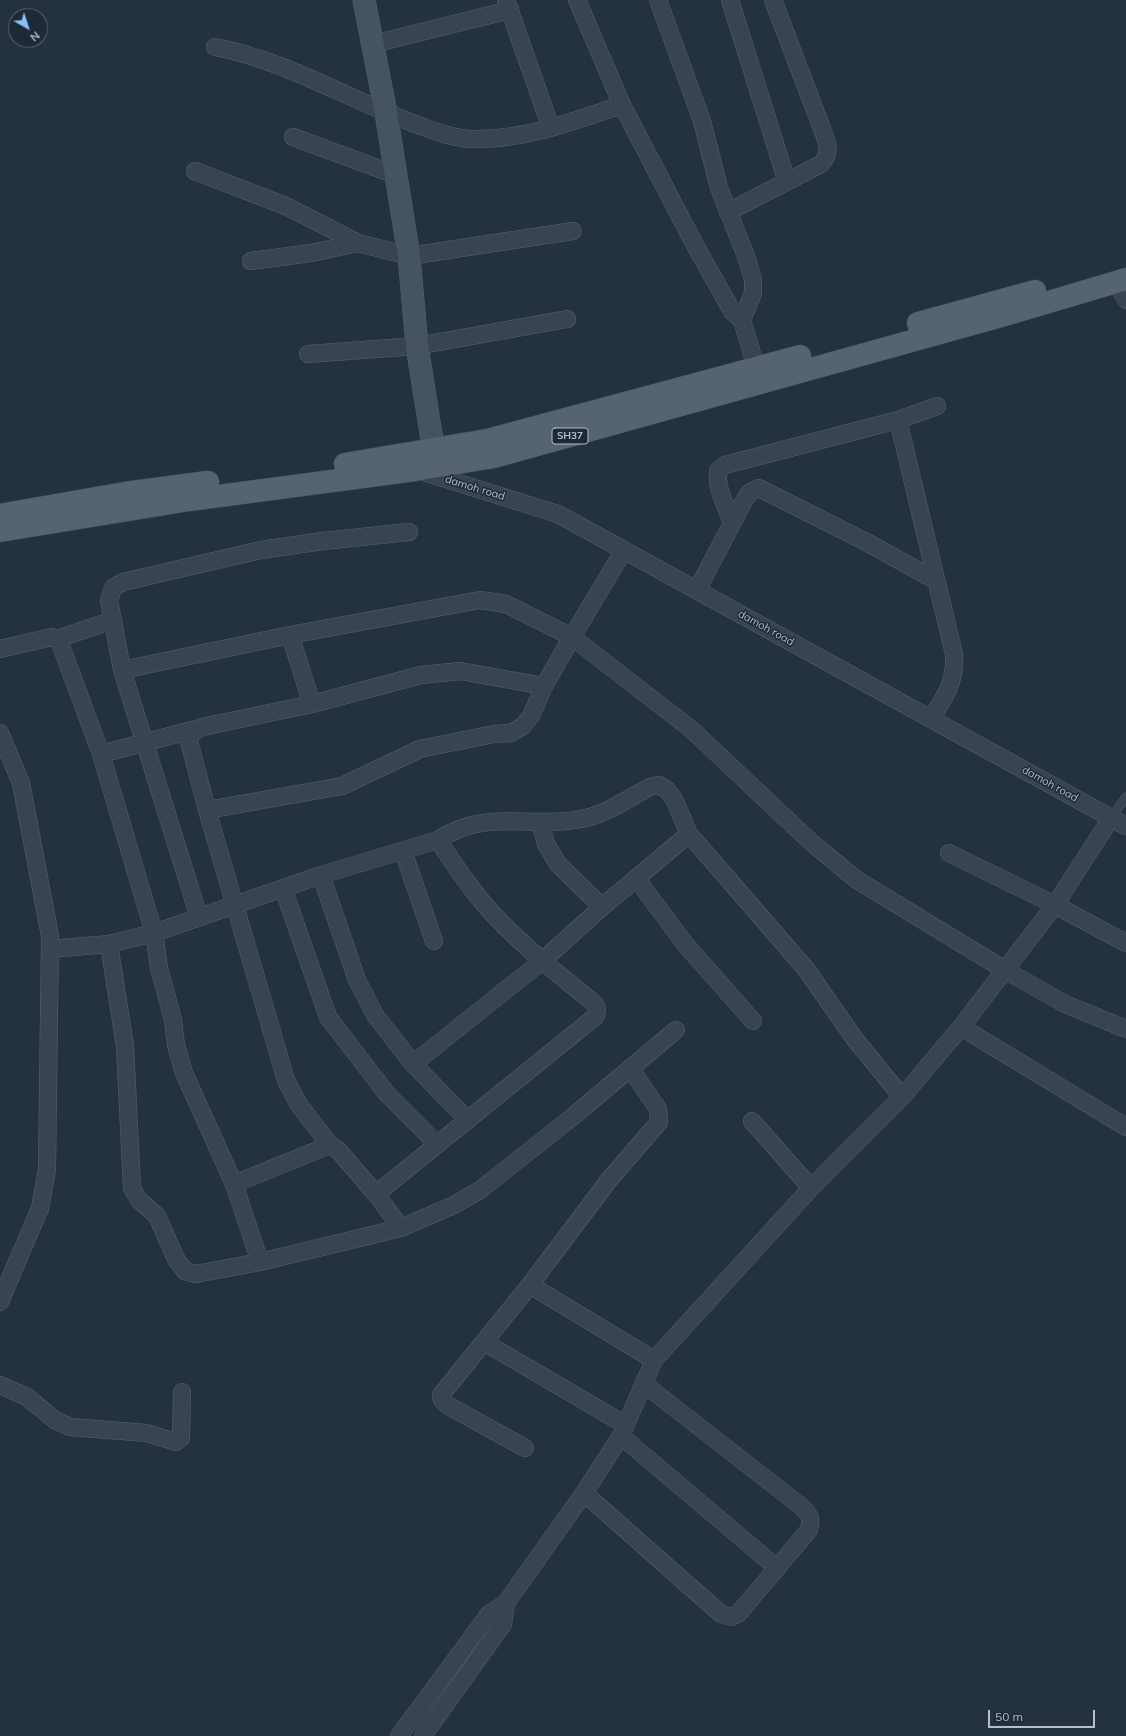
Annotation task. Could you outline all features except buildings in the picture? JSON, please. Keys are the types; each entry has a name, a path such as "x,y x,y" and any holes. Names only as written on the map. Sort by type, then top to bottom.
{"main road":[{"name":"SH37","path":"0,531 189,500 416,470 437,458 487,440 542,427 756,367 1124,281"},
{"name":"SH37","path":"0,515 125,493 395,457 494,457 1124,281"}],"street":[{"path":"364,0 386,113 409,256 418,346 437,458"},
{"path":"577,0 622,105 696,247 732,311 742,320 756,367"},
{"path":"658,0 702,121 719,188 746,256 753,280 753,293 742,320"},
{"path":"730,0 788,182"},
{"path":"728,212 821,164 828,153 828,145 798,60 773,0"},
{"path":"373,44 508,5 551,128"},
{"path":"215,47 244,53 270,61 386,113 444,134 474,139 518,136 551,128 622,105"},
{"path":"293,137 396,175"},
{"path":"195,171 288,207 358,243 409,256 573,231"},
{"path":"251,261 310,253 358,243"},
{"path":"308,354 418,346 567,319"},
{"path":"732,522 719,488 717,477 718,471 725,465 898,420 937,406"},
{"path":"898,420 935,580 954,654 954,678 947,693 931,719"},
{"name":"damoh road","path":"395,457 416,470 558,514 1119,822"},
{"path":"697,590 732,522 750,492 759,488 868,543 935,580"},
{"path":"199,917 122,670 109,600 113,588 123,582 262,550 323,541 409,532"},
{"path":"207,810 342,786 420,749 511,732 523,726 531,716 544,686 624,550"},
{"path":"122,670 290,635 480,600 506,604 572,637 691,729 812,843 857,880 1005,970 1065,1004 1126,1029"},
{"path":"57,639 113,620"},
{"path":"290,635 312,704"},
{"path":"0,649 52,637 57,639 60,643 101,754 154,933 159,968 173,1020 176,1045 184,1073 234,1184 260,1262"},
{"path":"101,754 196,729 312,704 421,675 460,671 544,686"},
{"path":"196,729 190,734 189,741 234,905 286,1080 299,1105 330,1145 338,1150 376,1194 401,1228"},
{"path":"0,732 22,784 50,936 47,1170 40,1208 0,1302"},
{"path":"50,949 109,944 154,933 282,888 438,840 449,833 487,821 540,822 579,820 595,816 650,787 659,785 667,790 674,799 689,834 806,969 854,1038 902,1097"},
{"path":"540,822 546,844 558,864 602,907"},
{"path":"399,1736 488,1614 506,1603 584,1493 622,1430 654,1360 811,1188 902,1097 961,1027 1119,822"},
{"path":"414,1064 467,1019 542,961 602,907 689,834"},
{"path":"376,1194 596,1016 597,1009 594,1003 542,961 492,914 465,880 438,840"},
{"path":"403,851 434,941"},
{"path":"949,853 1055,905 1126,943"},
{"path":"322,875 357,980 375,1016 414,1064 468,1120"},
{"path":"636,878 685,944 753,1021"},
{"path":"282,888 328,1016 387,1094 437,1144"},
{"path":"109,944 125,1046 132,1188 139,1200 157,1216 176,1259 184,1271 196,1274 260,1262 401,1228 454,1206 480,1190 571,1118 676,1030"},
{"path":"961,1027 1126,1127"},
{"path":"525,1448 447,1405 442,1400 441,1395 444,1389 530,1286 609,1180 659,1122 658,1109 630,1068"},
{"path":"752,1121 811,1188"},
{"path":"234,1184 330,1145"},
{"path":"530,1286 654,1360"},
{"path":"484,1342 622,1430 777,1568"},
{"path":"584,1493 721,1614 731,1617 739,1613 809,1530 812,1521 808,1513 644,1384"},
{"path":"0,1385 27,1397 55,1420 70,1427 140,1432 176,1442 181,1438 182,1392"},
{"path":"423,1736 503,1624 506,1603"}],"lane":[{"path":"1119,822 1126,797"}]}
